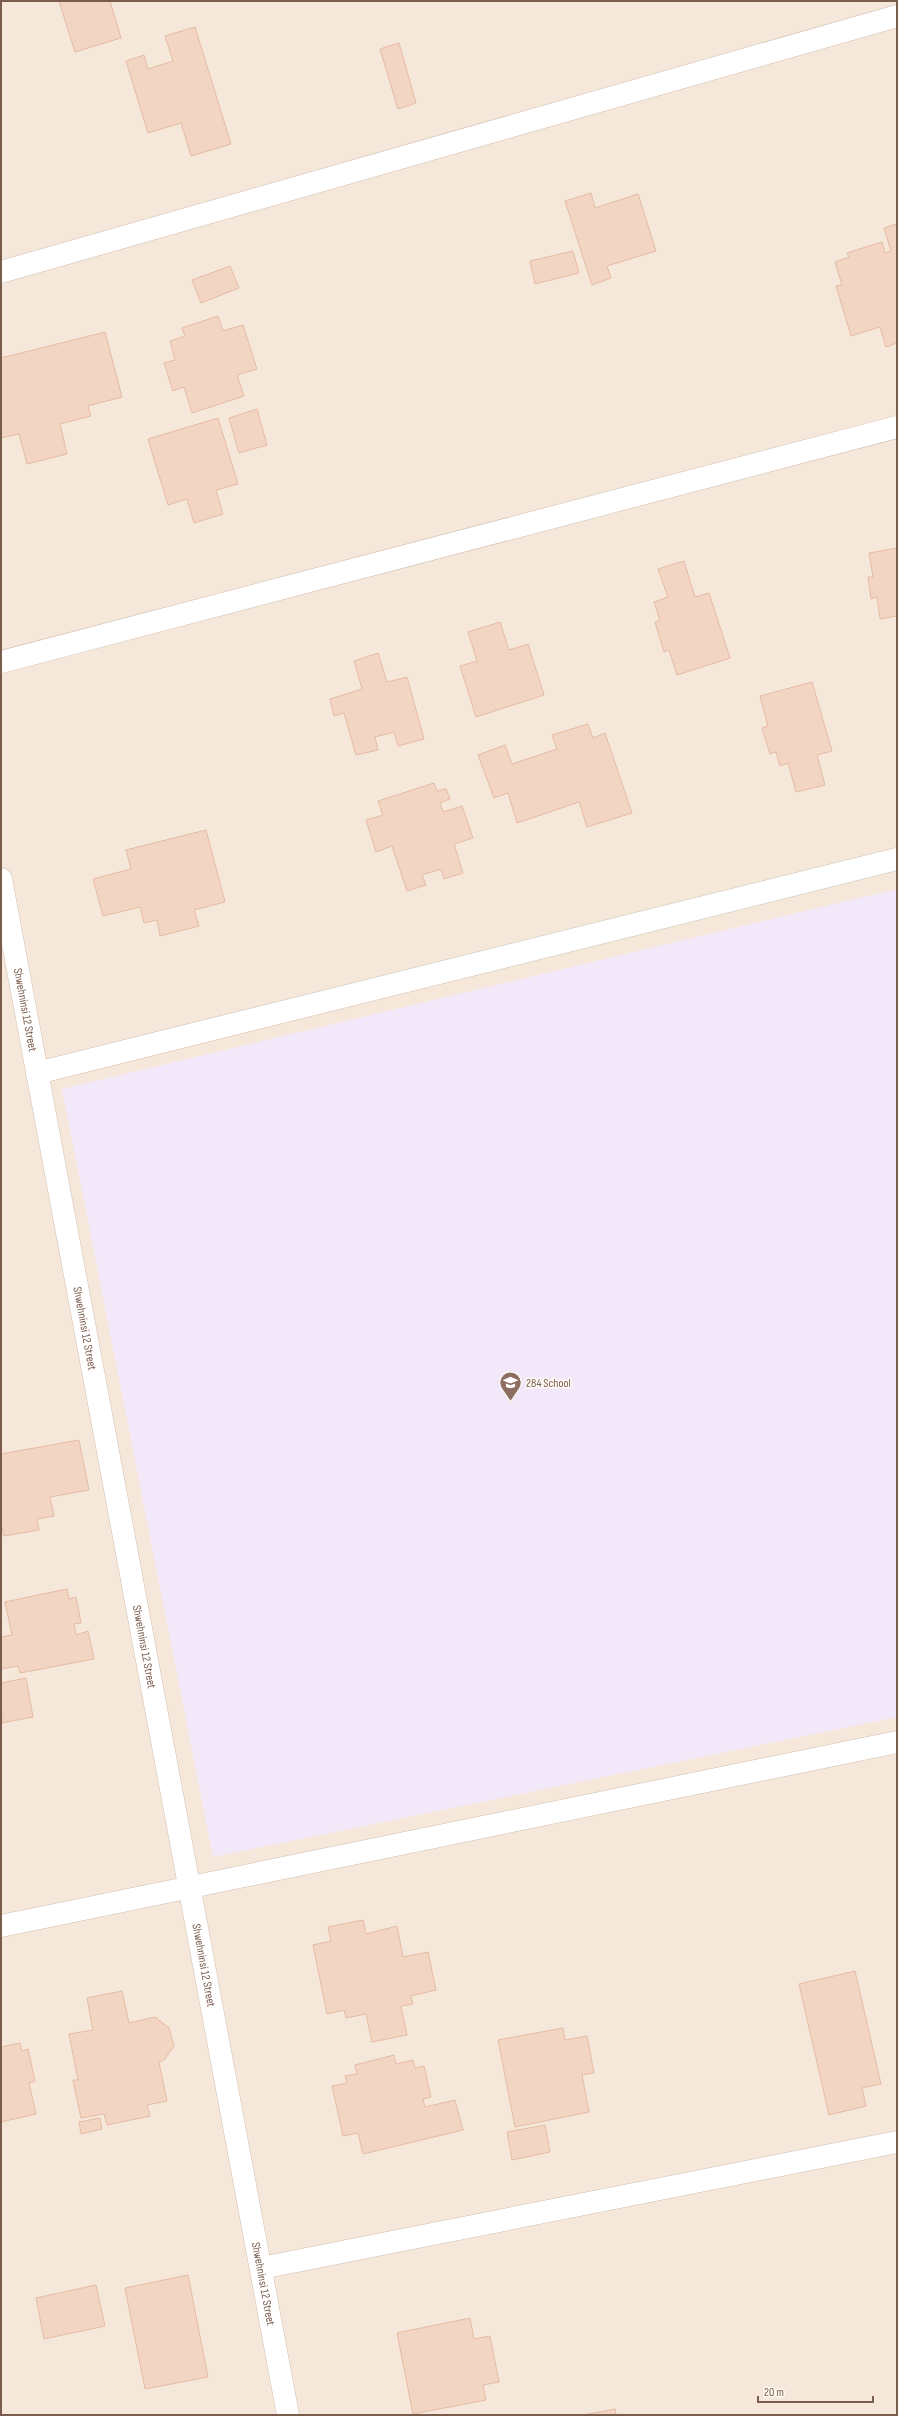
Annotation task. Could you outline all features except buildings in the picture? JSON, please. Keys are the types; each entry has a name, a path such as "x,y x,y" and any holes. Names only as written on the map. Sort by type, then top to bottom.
{"street":[{"path":"1,272 897,16"},
{"path":"1,662 897,427"},
{"path":"37,1073 897,859"},
{"name":"Shwehninsi 12 Street","path":"1,879 288,2415"},
{"path":"1,1926 189,1886 897,1742"},
{"path":"261,2268 897,2142"}],"shaded area":[{"path":"1,1 897,1 897,2415 1,2415"},
{"name":"284 School","path":"897,889 897,1717 213,1857 62,1089"}],"place":[{"name":"284 School","path":"511,1402"}]}
